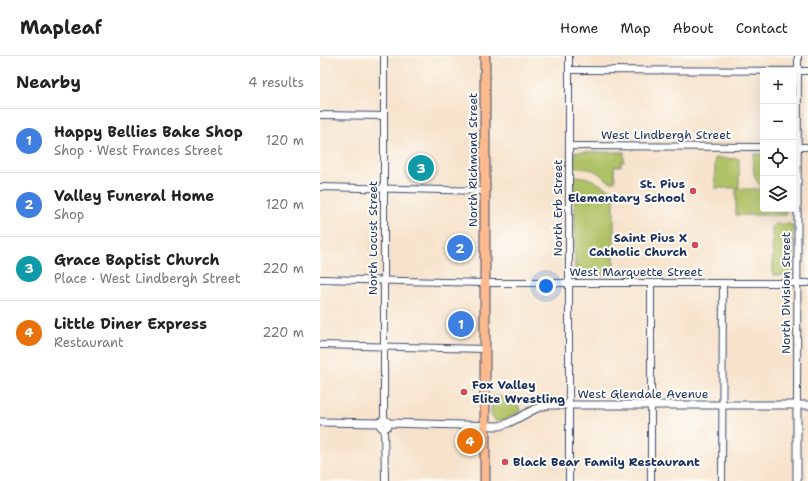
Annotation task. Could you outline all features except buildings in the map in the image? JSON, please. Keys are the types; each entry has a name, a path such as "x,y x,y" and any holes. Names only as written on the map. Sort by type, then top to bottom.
{"main road":[{"name":"North Richmond Street","path":"485,56 485,481"}],"street":[{"name":"North Locust Street","path":"384,56 384,481"},
{"name":"North Erb Street","path":"568,56 568,481"},
{"name":"North Division Street","path":"795,140 798,56"},
{"path":"568,70 808,71"},
{"path":"320,115 384,116"},
{"name":"West Lindbergh Street","path":"569,146 760,147"},
{"path":"796,147 808,147"},
{"name":"North Division Street","path":"795,176 797,481"},
{"path":"320,187 485,191"},
{"name":"West Marquette Street","path":"320,279 485,283 808,283"},
{"path":"650,481 651,283"},
{"path":"722,481 723,283"},
{"path":"320,345 485,349"},
{"name":"West Glendale Avenue","path":"320,422 496,426 507,424 540,406 808,404"}],"green space":[{"path":"574,152 624,152 624,162 621,162 621,166 614,166 615,181 612,182 593,170 574,168"},
{"path":"754,154 760,154 760,186 755,177"},
{"path":"715,158 739,159 739,188 715,188"},
{"path":"574,176 590,179 613,191 614,193 614,275 575,275"},
{"path":"736,189 760,189 760,212 786,212 786,215 736,215"},
{"path":"775,224 790,224 793,226 793,275 773,275 772,226"},
{"path":"492,397 516,397 520,411 501,421 494,420 491,413"}],"place":[{"name":"Grace Baptist Church","path":"421,168"},
{"name":"St. Pius Elementary School","path":"693,191"},
{"name":"Saint Pius X Catholic Church","path":"695,245"},
{"name":"Valley Funeral Home","path":"460,248"},
{"name":"Happy Bellies Bake Shop","path":"461,324"},
{"name":"Fox Valley Elite Wrestling","path":"464,392"},
{"name":"Little Diner Express","path":"470,441"},
{"name":"Black Bear Family Restaurant","path":"505,462"}]}
